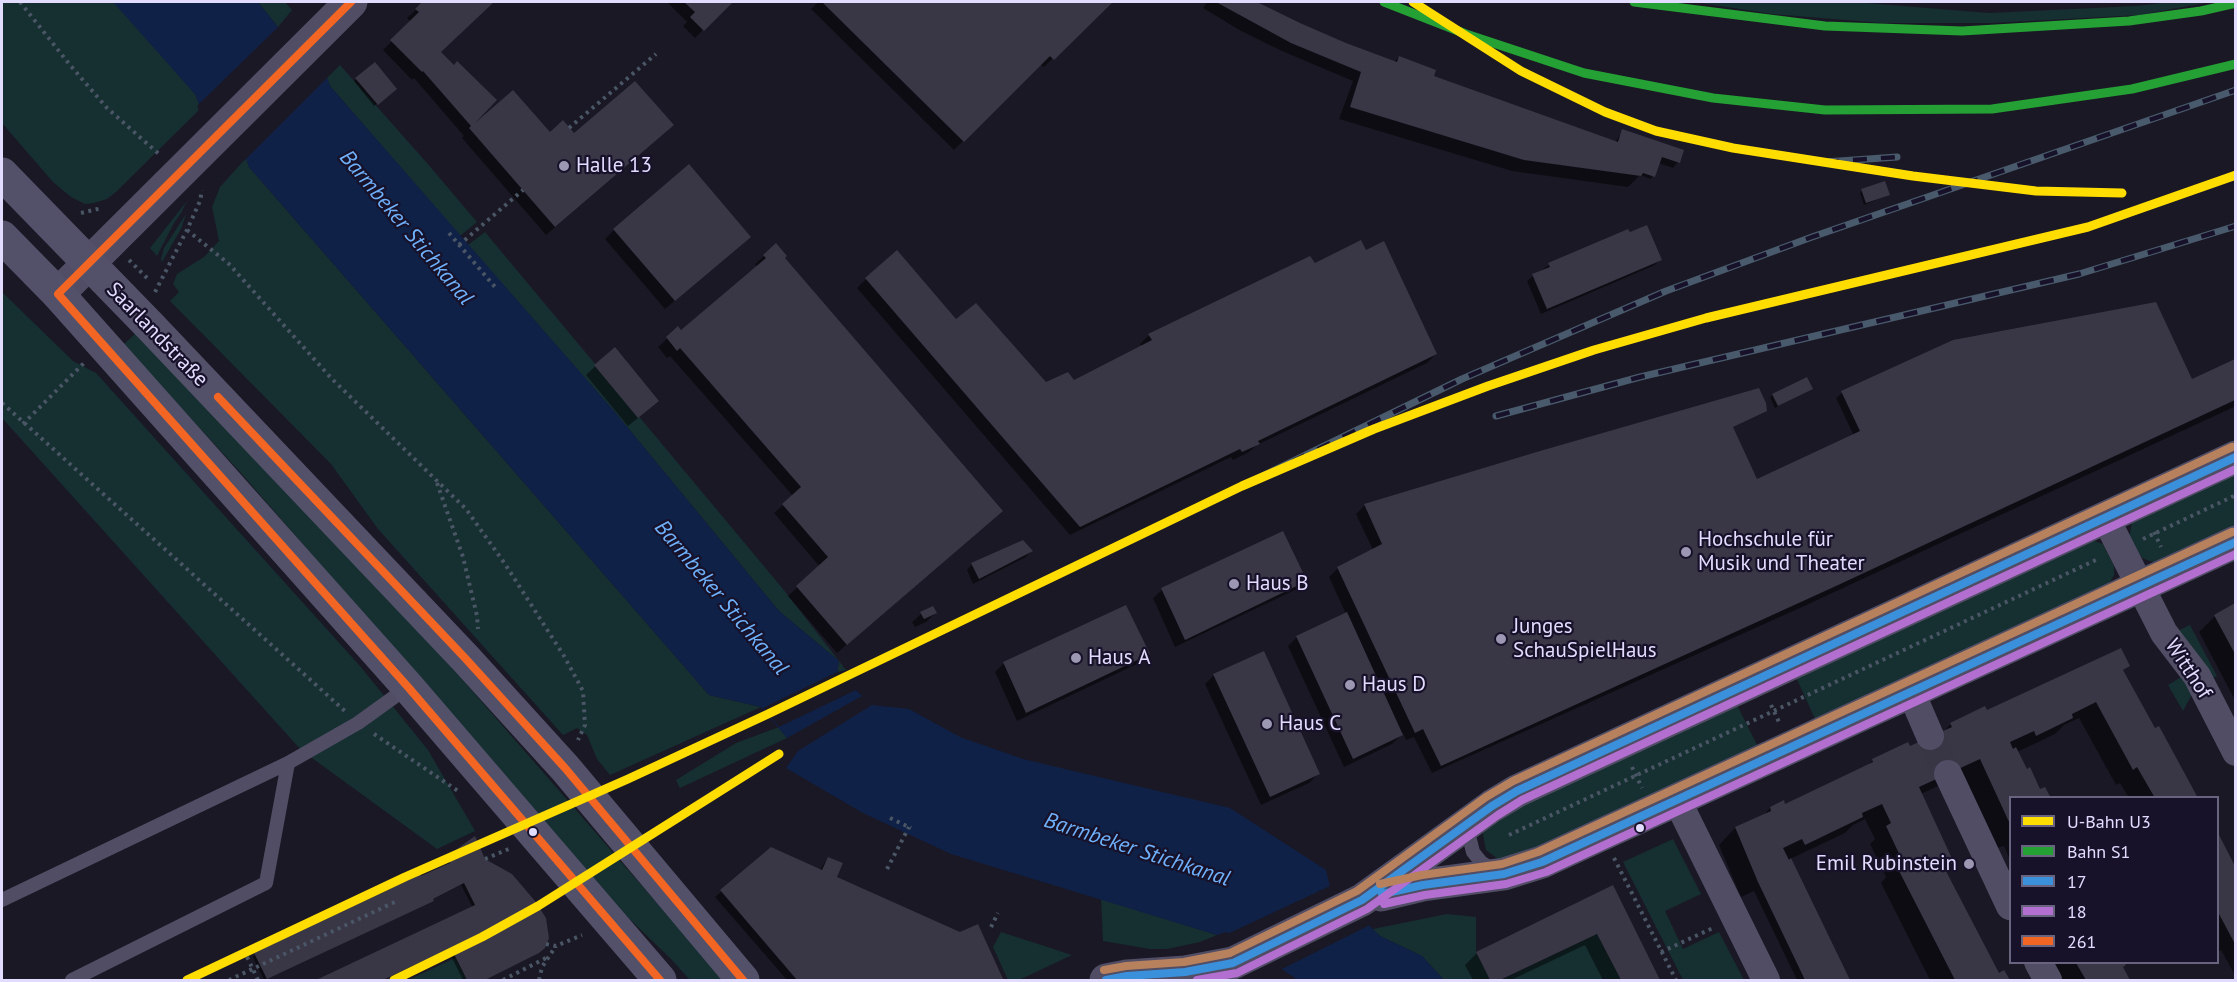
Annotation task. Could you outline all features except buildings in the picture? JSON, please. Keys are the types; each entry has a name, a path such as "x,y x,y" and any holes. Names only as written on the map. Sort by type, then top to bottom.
{"main road":[{"name":"Saarlandstraße","path":"2,174 143,318 465,658 565,768 743,981"},
{"path":"2,237 58,294 408,687 660,981"}],"street":[{"path":"58,294 351,2"},
{"path":"1106,981 1127,976 1224,972 1362,900 1474,819 1517,791 2235,457"},
{"name":"Witthof","path":"2105,517 2164,633 2197,676 2235,752"},
{"path":"1362,900 1398,890 1504,874 1542,862 2235,542"},
{"path":"1911,692 1930,736"},
{"path":"1948,774 2009,904"},
{"path":"1664,806 1735,918 1766,981"},
{"path":"2039,964 2048,981"}],"lane":[{"path":"2,900 288,763 358,723 408,687"},
{"path":"72,981 266,884 288,763"},
{"path":"1474,819 1469,837 1473,852 1489,868 1504,874"}],"path":[{"path":"20,2 107,108 160,155"},
{"path":"569,128 656,54"},
{"path":"152,163 180,142 208,146 200,201 158,290"},
{"path":"459,245 523,190"},
{"path":"51,224 66,211 84,214 99,211 105,206"},
{"path":"187,230 229,264 332,380 466,509 505,564 584,691 585,725 565,768"},
{"path":"449,233 495,287"},
{"path":"23,424 102,345"},
{"path":"2,403 358,723 460,793"},
{"path":"437,482 463,557 477,616 478,638 465,658"},
{"path":"1509,835 2235,495"},
{"path":"2140,501 2173,572"},
{"path":"1758,679 1791,747"},
{"path":"1620,742 1637,776 1664,806"},
{"path":"888,869 910,827 890,818"},
{"path":"1602,835 1676,981"},
{"path":"485,859 517,845"},
{"path":"229,981 395,903"},
{"path":"991,927 998,912"},
{"path":"1661,952 1735,918"},
{"path":"539,981 542,967 556,946 582,935"},
{"path":"546,944 556,946"},
{"path":"247,957 258,981"},
{"path":"503,981 548,957"}],"green space":[{"path":"2,2 115,2 195,94 199,104 198,111 107,199 85,204 71,197 53,182 2,123"},
{"path":"258,2 285,2 292,10 278,27"},
{"path":"1695,2 1854,2 1989,13 2136,6 2171,2 2210,2 2140,15 1993,23 1882,23 1772,14"},
{"path":"340,65 477,222 460,236 330,86 327,78"},
{"path":"246,158 249,167 709,695 761,707 610,775 597,759 587,735 577,728 563,735 378,529 331,464 170,301 179,292 173,284 177,274 204,257 219,241 212,207 220,187"},
{"path":"187,201 174,223 157,256 150,248"},
{"path":"186,214 181,229 162,262 164,248"},
{"path":"485,232 783,589 839,661 779,611 614,411 468,245"},
{"path":"2,292 73,361 96,373 360,666 428,750 475,831 437,849 301,750 2,418"},
{"path":"137,332 387,593 724,980 690,980 617,907 241,473 123,345"},
{"path":"2235,469 2235,527 2155,563 2142,558 2129,539 2132,522"},
{"path":"2089,539 2103,544 2114,566 2114,575 2109,584 1816,721 1794,673"},
{"path":"2190,625 2217,676 2213,678 2175,632"},
{"path":"839,661 846,670 837,672"},
{"path":"2186,674 2195,689 2183,711 2168,685"},
{"path":"1735,701 1758,747 1540,850 1498,859 1486,850 1484,829 1495,817"},
{"path":"779,727 787,738 680,788 676,780 736,743"},
{"path":"1673,839 1701,894 1665,911 1683,949 1719,932 1744,980 1683,980 1623,862"},
{"path":"1101,899 1217,935 1200,942 1167,949 1150,949 1103,941"},
{"path":"1447,914 1476,917 1476,952 1490,980 1444,980 1422,956 1380,936 1373,929"},
{"path":"1001,932 1072,955 1019,980 1008,980 993,947"},
{"path":"1597,934 1621,980 1500,980"},
{"path":"455,958 467,980 408,980"}],"water":[{"name":"Barmbeker Stichkanal","path":"113,2 258,2 278,27 327,78 330,86 614,411 779,611 839,661 837,673 872,705 909,709 960,737 1023,759 1230,808 1326,870 1330,887 1380,936 1422,956 1444,980 1298,980 1226,932 1217,935 951,854 863,813 786,768 798,751 761,707 709,695 249,167 246,158 199,104 195,94"}],"pier":[{"path":"278,27 327,78 244,161 197,106"},
{"path":"837,672 856,690 779,727 763,708"},
{"path":"862,696 872,705 798,751 787,738"},
{"path":"1332,885 1372,924 1278,971 1226,936 1221,937"}],"tunnel":[{"path":"1930,736 1948,774"}],"railway":[{"path":"1242,486 1462,379 1666,291 1812,237 2236,90"},
{"path":"1825,162 1897,157"},
{"path":"1496,416 1640,377 2079,274 2236,226"}],"metro line":[{"name":"U3","path":"1413,2 1521,71 1605,112 1656,131 1733,148 1913,176 2036,191 2122,193"},
{"name":"U3","path":"187,980 405,877 628,779 768,714 1242,486 1374,429 1488,386 1594,350 1706,318 2088,227 2236,175"},
{"name":"U3","path":"394,980 482,937 538,906 779,754"}],"rail line":[{"name":"S1","path":"1384,2 1466,34 1584,73 1713,98 1825,110 1992,109 2132,89 2236,64"},
{"name":"S1","path":"1634,2 1825,26 1962,31 2129,21 2201,11 2236,3"}],"transit line":[{"name":"261","path":"351,2 58,294 408,687 660,980"},
{"name":"261","path":"218,397 465,658 565,768 743,980"},
{"path":"1104,970 1184,962 1230,953 1357,891 1486,797 1513,781 2232,447"},
{"name":"17","path":"1106,980 1127,976 1185,972 1233,963 1362,900 1492,806 1517,791 2236,457"},
{"name":"18","path":"1197,980 1237,973 1367,909 1522,800 2236,469"},
{"path":"1380,884 1422,875 1502,864 1538,852 2232,532"},
{"name":"17","path":"1382,894 1423,885 1504,874 1542,862 2236,542"},
{"name":"18","path":"1384,904 1425,895 1506,884 1546,872 2236,554"}],"place":[{"name":"Halle 13","path":"564,166"},
{"name":"Hochschule für Musik und Theater","path":"1686,552"},
{"name":"Haus B","path":"1234,584"},
{"name":"Junges SchauSpielHaus","path":"1501,639"},
{"name":"Haus A","path":"1076,658"},
{"name":"Haus D","path":"1350,685"},
{"name":"Haus C","path":"1267,724"},
{"name":"Emil Rubinstein","path":"1969,864"}]}
